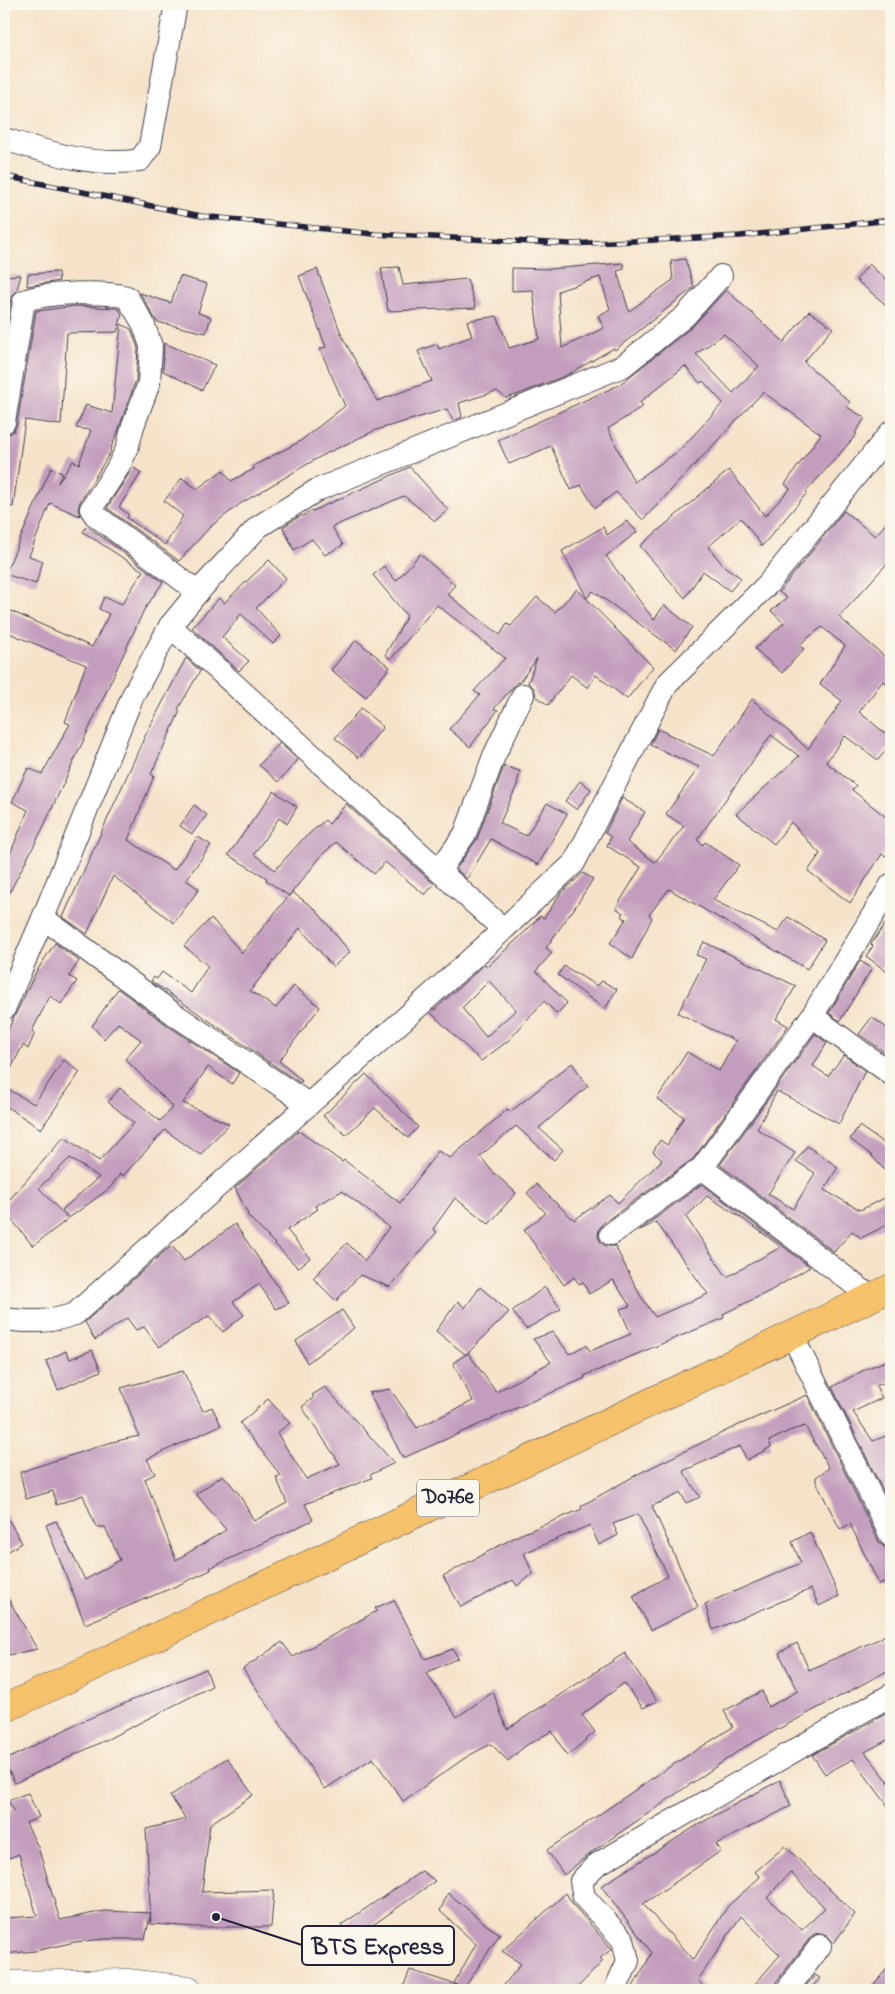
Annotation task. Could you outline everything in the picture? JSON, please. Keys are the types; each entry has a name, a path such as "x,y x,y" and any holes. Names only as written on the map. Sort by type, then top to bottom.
{"main road":[{"name":"D076e","path":"4,1709 881,1293"}],"street":[{"path":"4,140 34,149 100,162 122,164 140,160 150,146 176,4"},
{"path":"4,1009 43,918 132,695 170,626 198,592 258,527 317,490 623,366 685,316 721,276"},
{"path":"4,422 24,301 45,295 114,294 127,297 144,323 151,346 149,383 133,426 127,449 117,469 91,509 95,515 198,592"},
{"path":"4,1319 29,1322 55,1321 75,1314 574,863 667,684 769,584 891,432"},
{"path":"170,626 503,929"},
{"path":"439,871 464,834 494,756 523,695"},
{"path":"611,1234 702,1168 812,1016 891,885"},
{"path":"43,918 174,1014 308,1104"},
{"path":"812,1016 891,1074"},
{"path":"702,1168 881,1293"},
{"path":"792,1335 891,1536"},
{"path":"615,1990 628,1961 623,1940 584,1897 581,1881 596,1865 891,1695"},
{"path":"787,1990 820,1946"},
{"path":"4,1986 127,1983 188,1990"}],"building":[{"path":"685,259 694,287 615,350 614,348 569,374 519,394 506,398 497,391 459,403 462,417 453,421 447,409 376,430 323,455 240,504 210,527 179,561 107,508 133,467 141,473 119,507 129,515 127,518 165,545 183,516 164,501 182,478 197,489 223,470 231,481 254,469 253,466 299,442 345,406 320,349 326,347 299,276 317,269 342,336 377,401 432,381 418,351 437,344 439,349 472,336 467,321 497,316 509,348 539,339 533,290 512,291 512,268 549,269 623,263 624,269 617,271 629,311 673,280 671,261","holes":["600,277 610,309 598,316 604,328 562,348 558,291"]},
{"path":"869,264 891,284 891,309 856,280"},
{"path":"399,267 403,285 467,279 476,308 388,311 381,268"},
{"path":"58,272 59,281 27,286 28,274"},
{"path":"21,275 17,290 11,299 7,323 4,322 4,276"},
{"path":"180,276 207,284 198,313 211,317 206,333 157,322 140,293 171,303"},
{"path":"726,290 784,342 809,311 833,328 804,362 850,402 847,407 865,418 855,433 857,434 762,546 741,518 708,547 724,566 741,578 730,591 703,571 685,598 640,546 729,470 765,516 790,489 785,484 821,434 763,392 643,520 616,492 595,508 581,485 571,490 551,446 509,464 498,440 619,385 693,326","holes":["724,334 759,366 733,393 696,354","685,366 700,383 703,381 723,403 680,450 634,482 608,429 643,406 640,402"]},
{"path":"76,306 119,309 122,315 117,332 67,333 61,425 25,420 13,507 4,506 4,458 7,435 14,431 17,424 36,311"},
{"path":"121,324 131,329 138,348 136,380 111,451 80,502 78,509 80,516 50,503 29,556 43,561 36,584 5,574 51,468 62,473 58,483 73,461 79,464 91,430 76,428 86,405 112,413"},
{"path":"164,343 215,365 202,390 163,371"},
{"path":"410,467 448,510 435,521 404,496 332,527 343,545 325,555 312,539 294,550 283,527 297,518"},
{"path":"844,511 875,536 891,518 891,559 839,617 891,662 891,687 883,681 859,712 891,738 891,744 878,760 845,736 826,762 856,786 852,790 891,821 891,849 885,856 882,854 850,903 808,871 820,854 791,822 774,844 736,814 799,756 771,735 697,840 703,845 705,842 739,865 713,900 778,932 788,917 825,940 816,955 807,969 669,889 649,915 652,918 632,959 610,943 626,919 621,916 623,913 616,908 641,867 607,846 611,837 605,833 622,798 645,812 627,842 655,862 684,826 666,814 699,767 650,745 658,729 714,756 752,699 808,749 842,701 820,684 845,646 822,627 799,645 804,649 782,673 755,649 784,623 771,611 787,598 779,592"},
{"path":"627,521 637,532 606,556 654,620 664,605 692,627 676,650 593,591 587,598 562,551 603,527 607,535"},
{"path":"87,526 163,582 144,610 41,832 4,903 4,869 28,810 12,802 28,768 42,774 70,724 65,722 86,665 4,631 4,608 92,647 109,614 99,609 104,597 122,604 143,571 83,532"},
{"path":"420,554 455,585 447,594 500,635 507,624 511,626 537,597 555,612 577,589 653,667 627,699 596,675 588,688 571,675 548,705 536,696 534,688 528,683 537,658 519,683 517,682 494,709 498,710 470,747 449,729 480,695 474,691 505,658 437,605 391,659 385,655 407,616 373,575 384,566 396,581"},
{"path":"269,560 286,578 256,608 281,636 273,644 241,614 222,637 249,661 239,671 192,628 219,598 224,603"},
{"path":"356,640 390,667 366,697 331,670"},
{"path":"186,658 200,671 178,709 180,711 151,774 154,776 128,840 174,870 198,837 211,845 186,880 199,889 174,923 113,876 87,934 63,917 145,736"},
{"path":"361,708 383,727 359,758 335,738"},
{"path":"280,743 298,760 278,782 259,765"},
{"path":"504,766 520,771 517,785 500,823 526,836 547,803 567,814 538,865 491,839 467,879 456,869 477,839"},
{"path":"580,781 591,789 577,810 565,801"},
{"path":"274,791 297,807 287,824 279,818 254,854 275,870 302,840 325,820 329,824 346,804 434,884 425,895 385,862 374,874 336,842 323,854 289,896 266,880 267,878 228,855"},
{"path":"194,805 207,815 192,834 180,826"},
{"path":"583,873 593,879 546,948 552,953 536,971 567,1003 557,1014 544,1001 508,1041 481,1061 431,1013 485,964 487,967 540,916 544,918 561,893","holes":["489,981 516,1010 486,1037 462,1008"]},
{"path":"292,892 315,909 350,952 333,967 300,928 250,991 276,1008 294,986 320,1007 279,1061 302,1081 300,1083 151,981 154,977 157,979 162,972 191,993 208,966 184,946 211,918 242,953"},
{"path":"891,916 891,975 866,956 873,946 871,944"},
{"path":"704,942 796,986 776,1019 788,1026 693,1159 603,1223 599,1229 598,1236 605,1246 615,1246 640,1295 655,1317 708,1294 656,1222 638,1231 702,1184 810,1267 770,1291 723,1314 724,1318 584,1376 585,1378 403,1458 369,1393 390,1389 417,1428 473,1401 453,1363 468,1353 496,1392 551,1362 533,1339 553,1332 569,1354 586,1345 590,1351 631,1334 620,1309 630,1306 613,1280 589,1294 583,1282 579,1284 574,1277 564,1285 524,1230 546,1213 527,1193 536,1184 574,1220 610,1195 618,1203 662,1160 653,1152 660,1140 667,1145 684,1117 657,1099 687,1052 719,1071 736,1041 678,1013 706,959 696,955","holes":["707,1196 745,1220 781,1247 727,1277 686,1217"]},
{"path":"55,943 79,961 69,976 77,981 61,1004 50,996 32,1031 35,1033 28,1049 23,1045 4,1082 4,1038 36,972"},
{"path":"860,961 872,968 840,1021 829,1013"},
{"path":"564,966 597,986 602,981 617,989 605,1009 558,975"},
{"path":"118,989 167,1025 239,1073 232,1084 208,1067 183,1103 229,1124 200,1155 165,1130 123,1176 120,1174 110,1188 69,1218 62,1210 99,1177 70,1158 39,1188 68,1219 33,1246 4,1210 4,1206 64,1137 99,1161 134,1123 108,1102 120,1088 160,1121 173,1107 125,1059 141,1040 118,1023 104,1039 92,1026"},
{"path":"872,1017 891,1031 891,1057 859,1034"},
{"path":"815,1034 827,1043 813,1066 828,1076 844,1055 865,1071 839,1124 777,1091 757,1129 795,1153 768,1194 793,1209 815,1173 796,1161 807,1146 838,1167 824,1190 860,1210 891,1195 891,1223 861,1238 852,1231 834,1252 720,1165"},
{"path":"64,1060 80,1072 41,1129 4,1105 4,1087 34,1104"},
{"path":"572,1063 588,1086 539,1128 563,1150 554,1160 516,1126 480,1156 491,1170 516,1193 489,1224 455,1198 433,1229 437,1232 390,1287 360,1275 336,1301 313,1278 347,1243 365,1261 389,1227 342,1191 315,1206 318,1209 287,1230 310,1258 298,1268 247,1215 235,1188 299,1131 342,1162 344,1160 400,1203 438,1151 450,1158 508,1109 510,1112"},
{"path":"366,1074 418,1127 408,1138 375,1108 346,1135 323,1116"},
{"path":"859,1126 891,1148 891,1177 870,1154 850,1139"},
{"path":"235,1224 289,1303 276,1309 259,1284 233,1302 244,1315 223,1332 209,1316 159,1347 144,1327 136,1330 127,1318 95,1340 85,1322 165,1251 172,1246 184,1261"},
{"path":"480,1287 509,1312 466,1355 436,1331 458,1301 465,1308"},
{"path":"545,1287 561,1309 526,1329 512,1311"},
{"path":"342,1310 354,1328 307,1363 296,1341"},
{"path":"92,1350 101,1371 58,1390 46,1361 66,1351 70,1359"},
{"path":"891,1359 891,1380 876,1386 882,1398 853,1412 873,1441 891,1434 891,1507 832,1387 868,1368"},
{"path":"183,1371 203,1411 212,1407 221,1425 147,1459 155,1474 145,1479 176,1560 226,1530 196,1494 223,1475 239,1494 254,1521 287,1503 276,1477 281,1476 240,1423 268,1399 290,1423 277,1433 306,1479 340,1464 302,1407 314,1397 312,1395 325,1387 394,1463 370,1475 372,1478 305,1504 313,1520 174,1587 85,1624 46,1525 56,1521 85,1580 120,1560 105,1527 96,1527 83,1495 56,1505 53,1491 26,1499 20,1472 112,1442 139,1436 121,1388"},
{"path":"807,1395 879,1542 884,1547 891,1549 891,1579 879,1584 850,1524 840,1529 816,1482 816,1477 829,1468 805,1426 789,1431 769,1441 771,1447 747,1460 740,1446 683,1471 700,1497 686,1503 681,1493 652,1506 698,1607 651,1630 633,1596 668,1576 638,1514 613,1524 618,1535 599,1545 590,1525 524,1553 533,1574 517,1586 513,1580 461,1607 443,1576 519,1535 582,1509 581,1506 638,1474 730,1429"},
{"path":"4,1512 22,1543 4,1554"},
{"path":"810,1532 839,1596 819,1606 811,1589 713,1630 705,1604 801,1563 792,1542"},
{"path":"4,1591 37,1649 4,1656"},
{"path":"394,1600 425,1659 453,1649 458,1658 426,1673 457,1717 493,1692 507,1729 625,1653 657,1701 643,1708 624,1683 582,1715 595,1732 567,1756 552,1731 525,1746 508,1761 491,1744 468,1756 403,1801 373,1758 325,1789 243,1669 282,1642 293,1657 377,1611 375,1608"},
{"path":"891,1631 891,1669 743,1748 589,1854 564,1875 547,1850 663,1771 733,1727 724,1711 762,1691 768,1707 798,1691 779,1653 797,1643 809,1670 879,1639"},
{"path":"206,1669 212,1686 108,1739 15,1783 4,1761 76,1724"},
{"path":"891,1711 891,1738 865,1752 891,1785 891,1810 853,1759 825,1774 812,1755"},
{"path":"227,1758 253,1795 210,1824 202,1892 274,1890 271,1927 197,1927 151,1924 146,1829 186,1819 170,1796"},
{"path":"780,1780 791,1806 716,1844 721,1851 643,1904 693,1960 728,1906 760,1877 755,1872 785,1846 855,1914 834,1943 827,1935 821,1933 814,1934 776,1982 774,1990 750,1990 780,1955 741,1916 698,1980 706,1990 631,1990 652,1953 601,1886 701,1823","holes":["790,1872 825,1908 802,1930 767,1898"]},
{"path":"28,1793 39,1817 26,1823 38,1847 60,1920 104,1911 151,1913 145,1939 105,1939 75,1942 35,1951 4,1954 4,1918 37,1916 19,1854 4,1860 4,1815 14,1811 8,1800"},
{"path":"422,1871 435,1881 352,1940 341,1925"},
{"path":"448,1893 500,1934 463,1990 402,1990 410,1970 457,1985 454,1983 476,1944 440,1911"},
{"path":"566,1893 574,1906 612,1949 600,1958 603,1961 575,1990 500,1990 521,1964 502,1951"},
{"path":"891,1964 891,1990 869,1990"},
{"path":"815,1975 820,1978 810,1990 803,1990"}],"railway":[{"path":"4,176 201,216 374,234 570,244 740,236 891,220"}],"place":[{"name":"BTS Express","path":"216,1917"}]}
